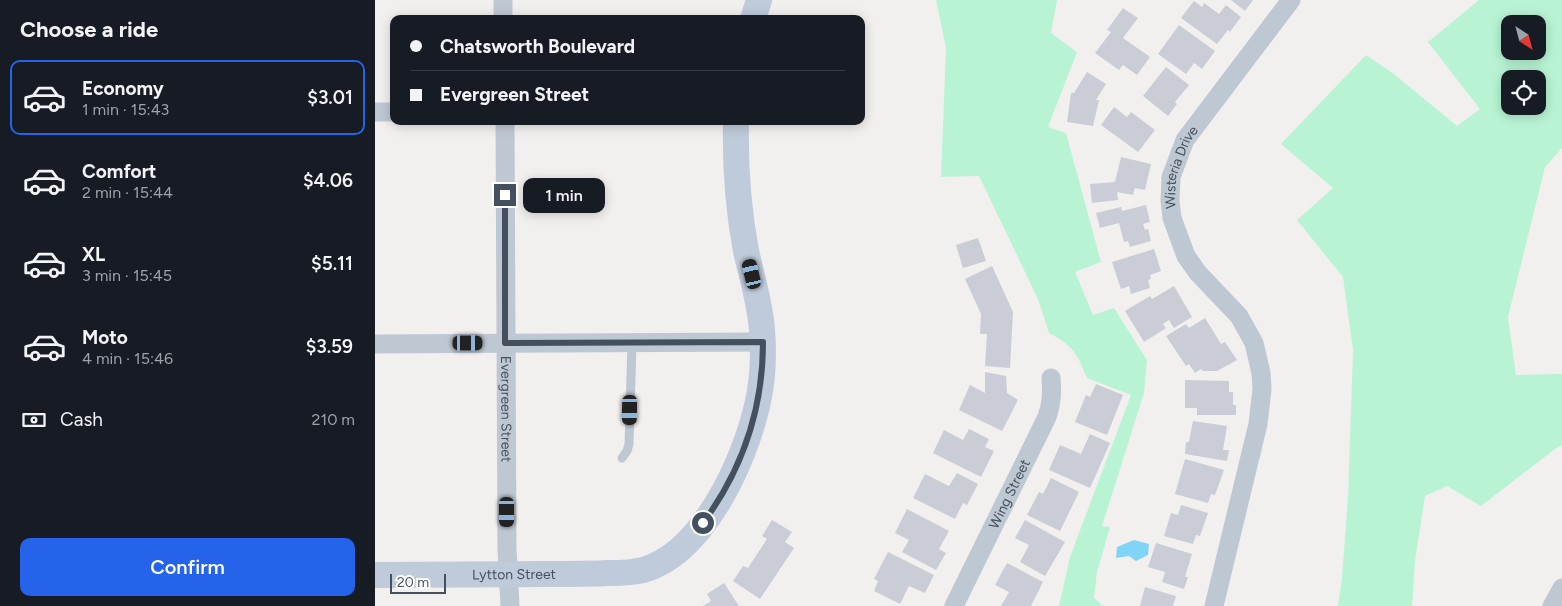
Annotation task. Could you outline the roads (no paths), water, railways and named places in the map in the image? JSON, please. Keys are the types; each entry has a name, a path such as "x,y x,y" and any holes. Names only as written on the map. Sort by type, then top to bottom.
{"main road":[{"path":"754,15 759,0"},
{"path":"736,125 737,186 745,244 761,315 763,342"},
{"name":"Lytton Street","path":"375,575 617,573 638,572 653,567 671,556 688,541 712,511 730,481 743,450 757,405 763,342"}],"street":[{"path":"503,0 503,15"},
{"name":"Wisteria Drive","path":"1214,606 1258,424 1261,373 1255,343 1239,316 1198,274 1186,256 1172,218 1170,200 1171,178 1185,140 1291,0"},
{"path":"375,112 390,112"},
{"name":"Evergreen Street","path":"505,125 505,343 510,606"},
{"path":"375,344 763,342"},
{"name":"Wing Street","path":"955,606 1047,417 1051,405 1051,378"},
{"path":"1552,606 1562,588"}],"lane":[{"path":"622,458 629,444 632,343"}],"water":[{"path":"1134,540 1149,544 1148,555 1136,561 1129,556 1116,558 1117,547"}]}
